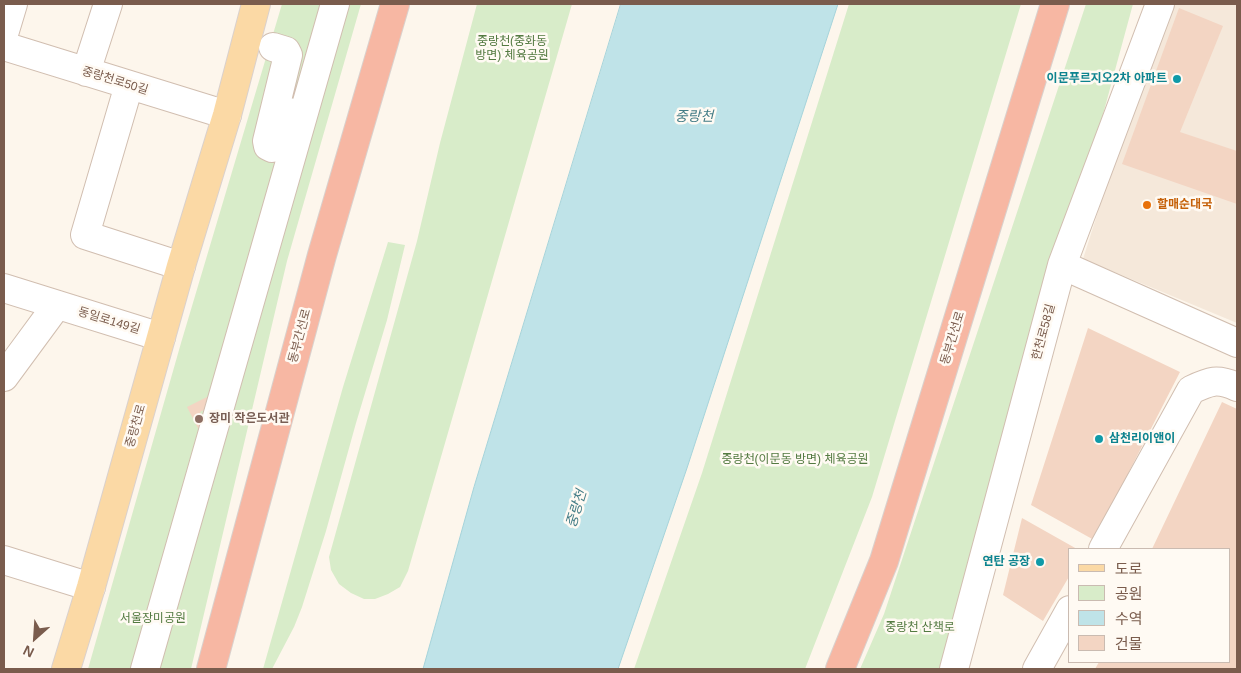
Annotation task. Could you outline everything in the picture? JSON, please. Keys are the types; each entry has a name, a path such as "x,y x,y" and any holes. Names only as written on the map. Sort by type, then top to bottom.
{"highway":[{"name":"동부간선로","path":"211,669 322,255 394,4"},
{"name":"동부간선로","path":"840,669 884,561 1056,4"}],"main road":[{"name":"중랑천로","path":"66,669 181,266 227,115 256,4"}],"street":[{"path":"4,34 13,4"},
{"path":"86,72 108,4"},
{"path":"145,669 335,4"},
{"name":"한천로58길","path":"954,669 1062,265 1160,4"},
{"name":"중랑천로50길","path":"4,46 227,115"},
{"path":"273,47 286,51 288,55 267,142 268,146 272,148 277,144 310,62 315,57 320,58"},
{"path":"129,85 84,235 181,266"},
{"path":"1062,265 1237,343"},
{"name":"동일로149길","path":"4,288 161,337"},
{"path":"4,377 57,305"},
{"path":"1104,548 1191,390 1206,383 1224,381 1237,387"},
{"path":"4,560 91,586"},
{"path":"1037,669 1068,614"}],"shaded area":[{"path":"1164,4 1237,4 1237,323 1083,259"}],"green space":[{"name":"서울장미공원","path":"282,4 361,4 287,261 191,669 88,669 181,343"},
{"name":"중랑천(중화동 방면) 체육공원","path":"477,4 572,4 408,571 400,587 375,599 364,599 351,593 339,584 331,570 329,557 417,241 440,143"},
{"name":"중랑천(이문동 방면) 체육공원","path":"849,4 1021,4 872,497 805,669 634,669 702,473"},
{"name":"중랑천 산책로","path":"1086,4 1133,4 950,669 860,669 884,614"},
{"path":"388,242 405,245 387,320 326,531 294,627 272,669 263,669 343,387"}],"water":[{"name":"중랑천","path":"621,4 838,4 687,468 618,669 423,669 474,487"}],"building":[{"name":"이문푸르지오2차 아파트","path":"1179,8 1223,26 1180,132 1237,151 1237,204 1122,164"},
{"name":"삼천리이앤이","path":"1088,328 1180,372 1094,540 1031,505"},
{"name":"장미 작은도서관","path":"211,395 216,404 200,412 208,427 204,440 187,407"},
{"path":"1222,402 1237,409 1237,669 1095,669 1098,663 1231,663 1231,548 1152,548"},
{"name":"연탄 공장","path":"1022,518 1075,548 1068,548 1068,578 1043,621 1003,595"}],"place":[{"name":"이문푸르지오2차 아파트","path":"1177,79"},
{"name":"할매순대국","path":"1147,205"},
{"name":"장미 작은도서관","path":"199,419"},
{"name":"삼천리이앤이","path":"1099,439"},
{"name":"연탄 공장","path":"1040,562"}]}
